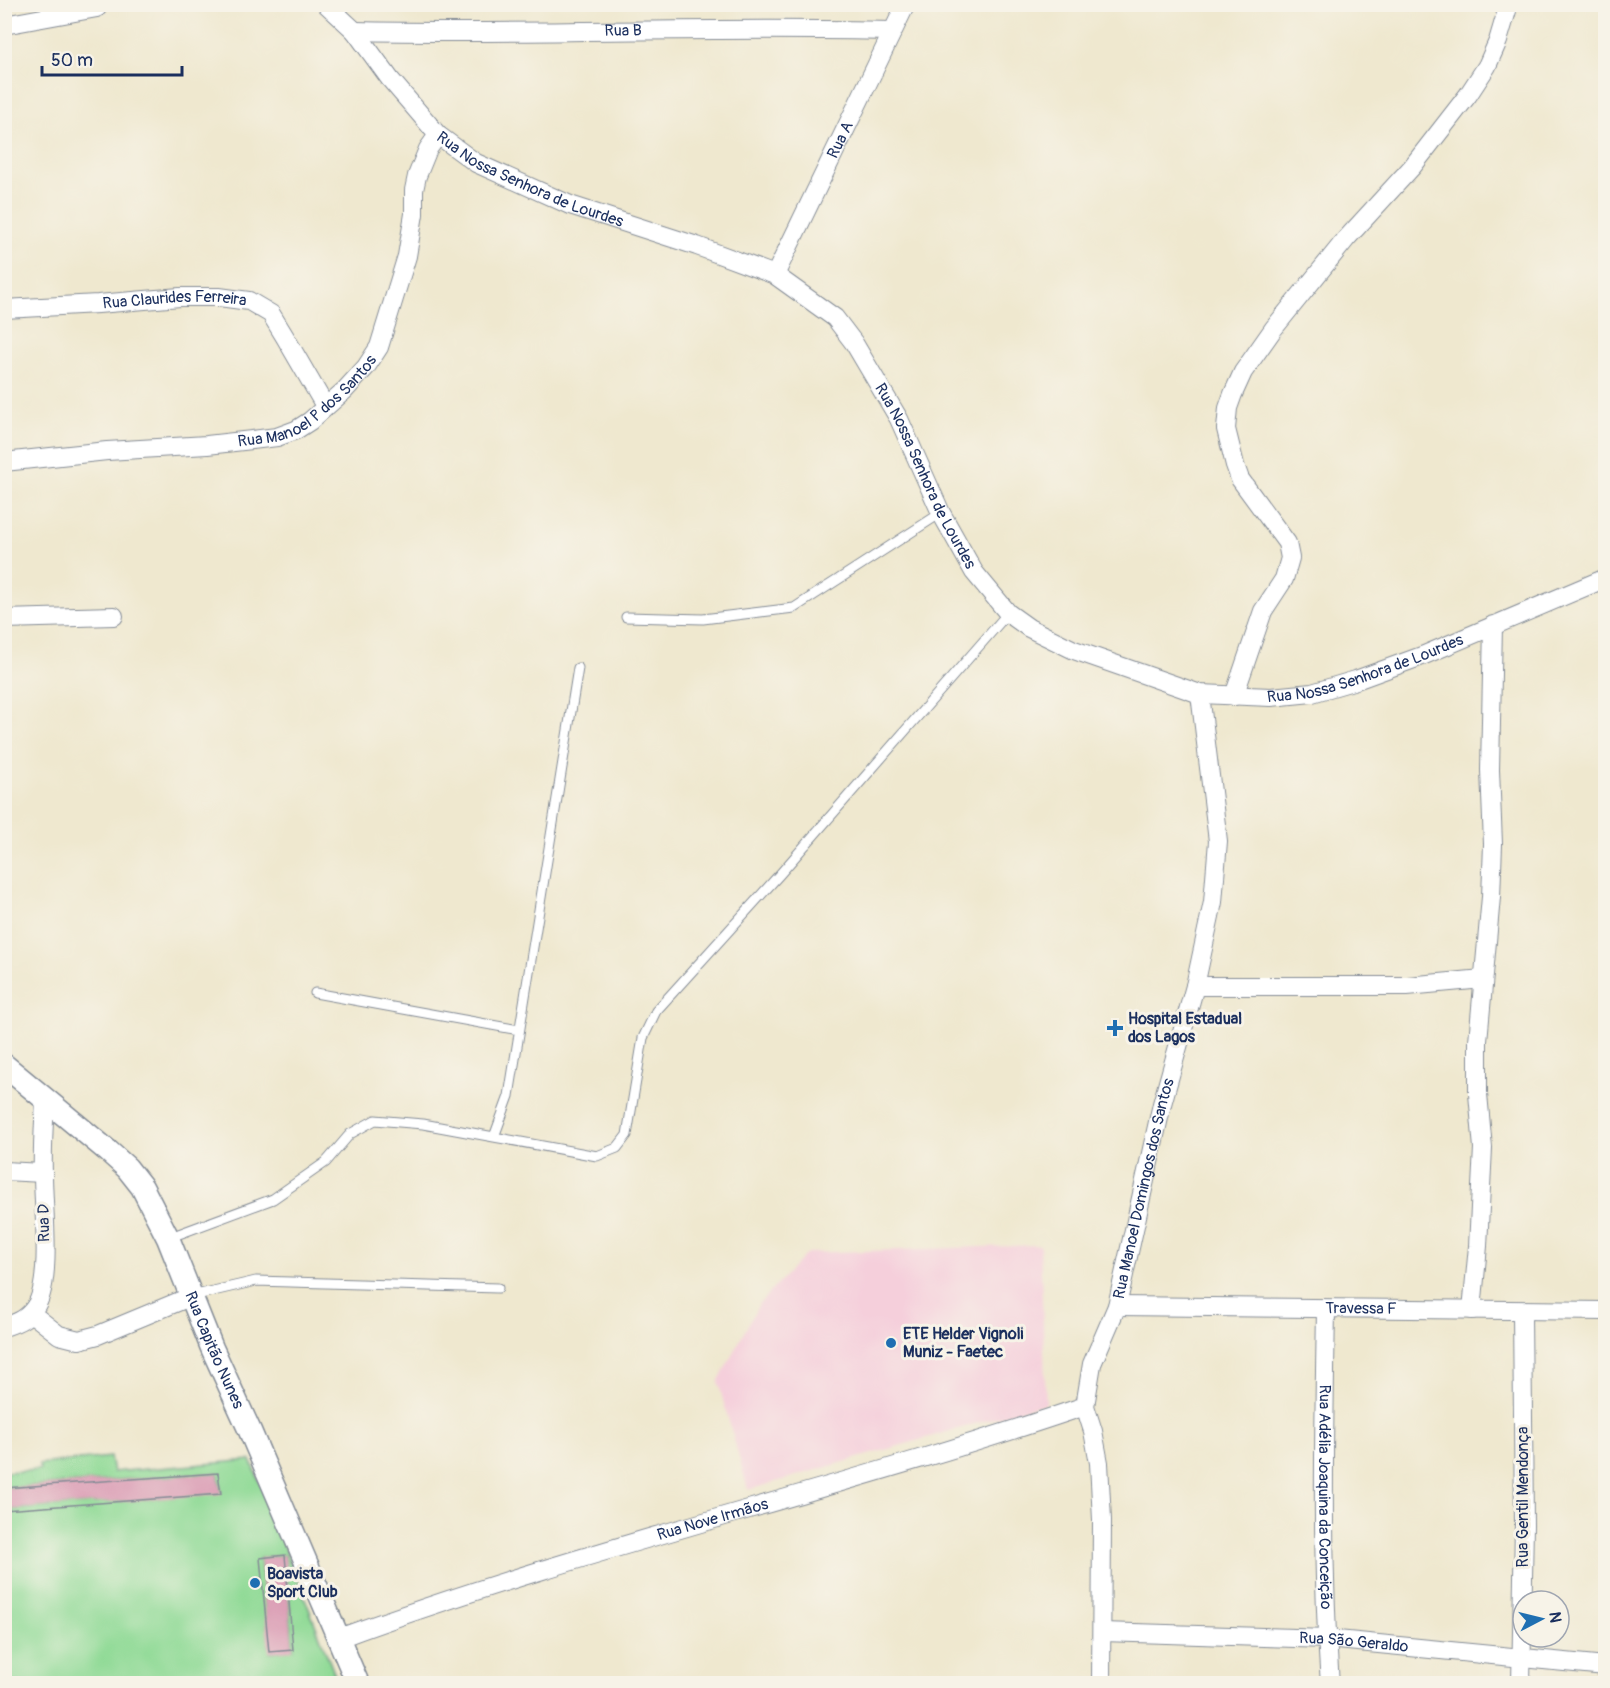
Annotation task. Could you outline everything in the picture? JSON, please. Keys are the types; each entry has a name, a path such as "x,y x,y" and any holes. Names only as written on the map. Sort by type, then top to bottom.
{"street":[{"name":"Rua Nossa Senhora de Lourdes","path":"326,4 355,31 390,79 438,135 476,163 570,205 697,246 775,275 835,318 854,343 899,419 941,513 974,572 1008,613 1029,628 1074,650 1200,694 1271,697 1312,693 1422,656 1605,578"},
{"name":"Rua A","path":"775,275 906,4"},
{"path":"1234,696 1263,611 1284,579 1290,558 1287,543 1240,478 1235,465 1226,429 1228,408 1233,393 1243,372 1274,328 1346,239 1412,168 1468,95 1498,41 1509,4"},
{"path":"4,25 97,8"},
{"name":"Rua B","path":"355,31 536,33 781,28 892,31"},
{"name":"Rua Manoel P dos Santos","path":"4,462 277,437 296,430 310,421 345,390 366,367 379,347 406,256 414,214 414,190 417,176 428,149 438,135"},
{"name":"Rua Claurides Ferreira","path":"4,309 180,297 219,297 249,301 271,315 325,406"},
{"path":"4,619 114,616"},
{"path":"1472,1310 1484,1148 1478,1094 1478,1041 1491,897 1493,844 1490,770 1493,625"},
{"name":"Rua Manoel Domingos dos Santos","path":"1101,1683 1102,1520 1099,1463 1093,1431 1085,1406 1092,1364 1117,1306 1162,1104 1195,987 1214,902 1218,841 1200,694"},
{"path":"1195,987 1407,986 1484,979"},
{"name":"Rua Capitão Nunes","path":"4,1065 127,1168 142,1187 168,1238 212,1348 358,1683"},
{"name":"Rua D","path":"32,1313 43,1286 45,1226 42,1173 45,1100"},
{"path":"4,1171 42,1173"},
{"path":"4,1327 22,1321 32,1313 59,1335 79,1341 192,1296"},
{"name":"Travessa F","path":"1117,1306 1605,1311"},
{"name":"Rua Adélia Joaquina da Conceição","path":"1326,1309 1324,1466 1330,1683"},
{"name":"Rua Gentil Mendonça","path":"1521,1683 1524,1525 1522,1311"},
{"name":"Rua Nove Irmãos","path":"339,1638 492,1585 993,1438 1085,1406"},
{"name":"Rua São Geraldo","path":"1102,1632 1327,1639 1605,1666"}],"lane":[{"path":"626,617 703,619 794,608 941,513"},
{"path":"168,1238 273,1199 326,1162 350,1134 375,1120 423,1124 597,1156 617,1148 627,1135 643,1038 656,1011 780,874 1008,613"},
{"path":"494,1137 509,1096 578,668"},
{"path":"315,993 519,1030"},
{"path":"192,1296 256,1281 498,1288"}],"shaded area":[{"name":"ETE Helder Vignoli Muniz - Faetec","path":"1040,1245 1046,1403 748,1490 718,1382 759,1304 807,1253"}],"green space":[{"path":"110,1457 113,1472 251,1460 338,1683 5,1683 5,1510 221,1493 218,1473 5,1488 5,1472 40,1470 39,1464","holes":["285,1555 293,1649 270,1652 260,1558"]}],"building":[{"path":"218,1473 221,1494 4,1510 4,1488"},
{"path":"285,1555 293,1650 269,1652 260,1558"}],"place":[{"name":"Hospital Estadual dos Lagos","path":"1115,1028"},
{"name":"ETE Helder Vignoli Muniz - Faetec","path":"891,1343"},
{"name":"Boavista Sport Club","path":"255,1583"}]}
